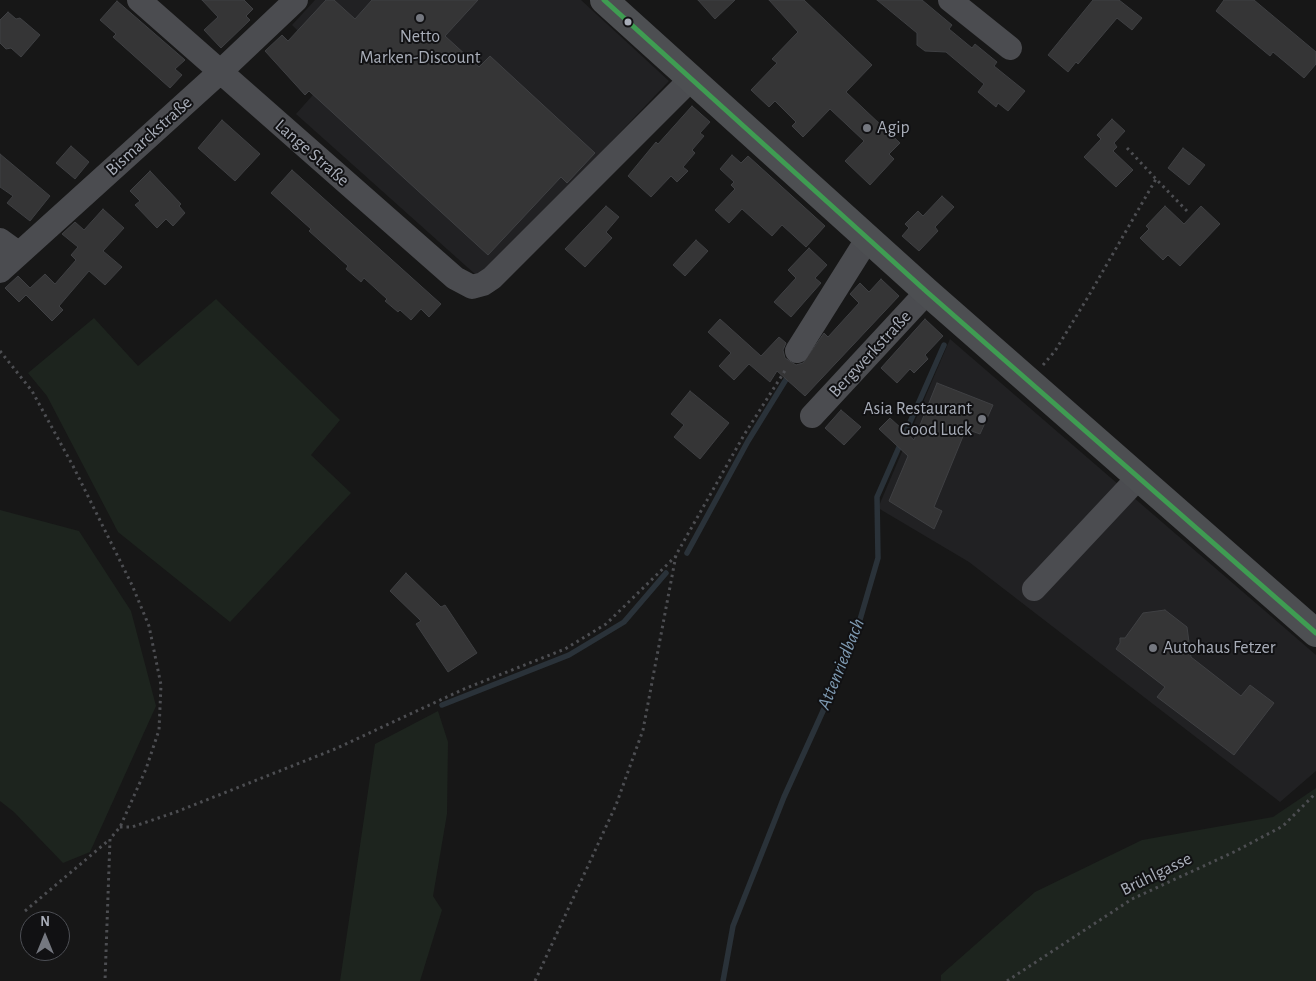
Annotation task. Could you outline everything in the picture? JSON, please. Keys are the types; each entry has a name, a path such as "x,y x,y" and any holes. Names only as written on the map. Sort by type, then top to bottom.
{"main road":[{"path":"604,0 927,292 1316,633"}],"street":[{"name":"Lange Straße","path":"139,0 455,278 472,287 483,284 492,278 691,79"},
{"name":"Bismarckstraße","path":"0,271 9,247 220,72 296,0"},
{"path":"950,0 1010,48"},
{"path":"797,351 868,238"},
{"name":"Bergwerkstraße","path":"812,416 927,292"},
{"path":"1034,589 1138,478"}],"path":[{"path":"1127,148 1187,210"},
{"path":"1029,381 1055,351 1156,179"},
{"path":"0,350 32,391 132,585 149,626 161,684 159,730 146,769 120,827 110,839 25,911"},
{"path":"120,827 132,827 176,812 335,749 464,689 565,649 606,624 676,555 744,435 797,351"},
{"path":"534,981 616,805 643,730 676,555"},
{"name":"Brühlgasse","path":"1007,981 1132,899 1234,852 1283,826 1316,793"},
{"path":"105,981 110,839"}],"shaded area":[{"path":"315,0 581,0 669,81 493,266 476,275 296,114 336,69 292,25"},
{"path":"216,299 340,420 311,455 351,493 230,622 118,532 47,396 28,373 94,318 138,366"},
{"path":"950,339 1316,655 1316,771 1280,802 969,562 878,508"},
{"path":"0,510 79,531 131,611 156,706 90,852 63,863 14,812 0,801"},
{"path":"438,711 448,742 447,814 433,896 442,910 420,981 340,981 375,744"},
{"path":"1316,788 1316,981 941,981 941,975 1035,892 1142,840 1273,817"}],"building":[{"path":"202,0 244,0 253,9 246,16 250,20 221,48 204,30 218,17"},
{"path":"326,0 334,0 355,19 372,0 478,0 445,36 479,67 490,56 595,153 567,183 561,177 488,255 309,91 305,95 265,51 282,35 288,41"},
{"path":"698,0 735,0 715,19"},
{"path":"769,0 804,0 872,65 846,92 900,143 889,154 894,159 870,185 845,161 864,141 830,109 803,137 792,126 796,122 775,101 769,107 751,90 777,63 772,59 798,32"},
{"path":"877,0 922,0 952,25 949,29 972,48 975,44 997,62 994,66 1025,91 1008,111 998,103 996,107 978,92 984,84 946,52 925,51 917,45 917,33"},
{"path":"1093,0 1119,0 1142,18 1132,30 1117,18 1078,64 1076,62 1068,72 1048,55"},
{"path":"1224,0 1254,0 1316,52 1316,64 1304,78 1273,52 1270,56 1216,11"},
{"path":"117,1 185,60 175,69 182,75 170,88 113,37 116,34 100,20"},
{"path":"8,12 16,19 20,18 40,35 21,57 11,48 6,49 0,43 0,20"},
{"path":"692,106 710,122 700,133 704,136 692,150 695,153 683,167 688,171 677,182 671,176 651,197 628,176 656,142 658,144"},
{"path":"1112,119 1125,131 1114,143 1117,147 1113,151 1133,170 1116,187 1084,157 1101,139 1097,135"},
{"path":"222,120 260,154 235,181 198,148"},
{"path":"71,146 89,162 75,179 56,163"},
{"path":"1183,148 1205,165 1189,185 1168,168"},
{"path":"0,154 50,196 30,221 7,203 13,196 0,187"},
{"path":"732,155 741,163 748,156 825,226 806,247 782,225 772,236 742,209 729,223 715,210 735,189 731,185 734,182 720,169"},
{"path":"292,170 441,304 429,317 421,309 411,320 400,310 398,312 364,278 361,282 346,269 348,266 271,193"},
{"path":"150,171 181,204 179,206 185,213 173,226 166,219 157,228 135,205 140,201 130,191"},
{"path":"942,196 954,207 935,227 938,231 919,251 902,236 909,228 905,224 918,211 923,216"},
{"path":"606,206 619,217 606,232 612,238 585,267 565,249"},
{"path":"1165,206 1184,224 1201,206 1220,224 1180,266 1168,255 1163,260 1140,238 1149,229 1146,226"},
{"path":"103,209 124,228 103,251 122,267 105,285 89,271 59,306 63,310 52,321 26,295 19,302 5,288 18,276 30,288 45,274 55,284 76,260 71,255 78,247 62,234 75,222 84,230"},
{"path":"696,240 708,251 685,276 673,265"},
{"path":"809,248 827,265 815,278 821,283 791,317 774,302 796,278 788,270"},
{"path":"881,279 899,296 805,396 777,371 770,382 749,364 734,380 719,366 731,353 708,332 720,319 761,356 779,337 786,343 783,350 785,358 796,365 803,363 824,333 828,337 859,303 850,294 860,283 869,292"},
{"path":"925,319 943,336 925,355 928,359 914,373 910,369 897,383 881,368"},
{"path":"937,383 993,405 980,434 966,429 934,507 942,511 934,529 889,501 908,456 879,429 890,418 914,440"},
{"path":"690,391 729,423 700,459 674,437 684,425 671,414"},
{"path":"841,410 861,427 844,445 825,428"},
{"path":"406,573 441,607 445,605 477,653 448,672 416,624 421,621 390,591"},
{"path":"1165,610 1187,627 1191,657 1241,696 1250,685 1274,703 1234,755 1157,697 1165,687 1116,649 1120,643 1120,638 1125,638 1143,613"}],"waterway":[{"name":"Attenriedbach","path":"723,981 733,926 784,797 852,647 878,558 877,497 944,345"},
{"path":"687,553 748,441 790,373"},
{"path":"442,705 569,655 624,622 666,573"}],"transit line":[{"path":"604,0 927,292 1316,633"}],"place":[{"name":"Netto Marken-Discount","path":"420,18"},
{"name":"Agip","path":"867,128"},
{"name":"Asia Restaurant Good Luck","path":"982,419"},
{"name":"Autohaus Fetzer","path":"1153,648"}]}
